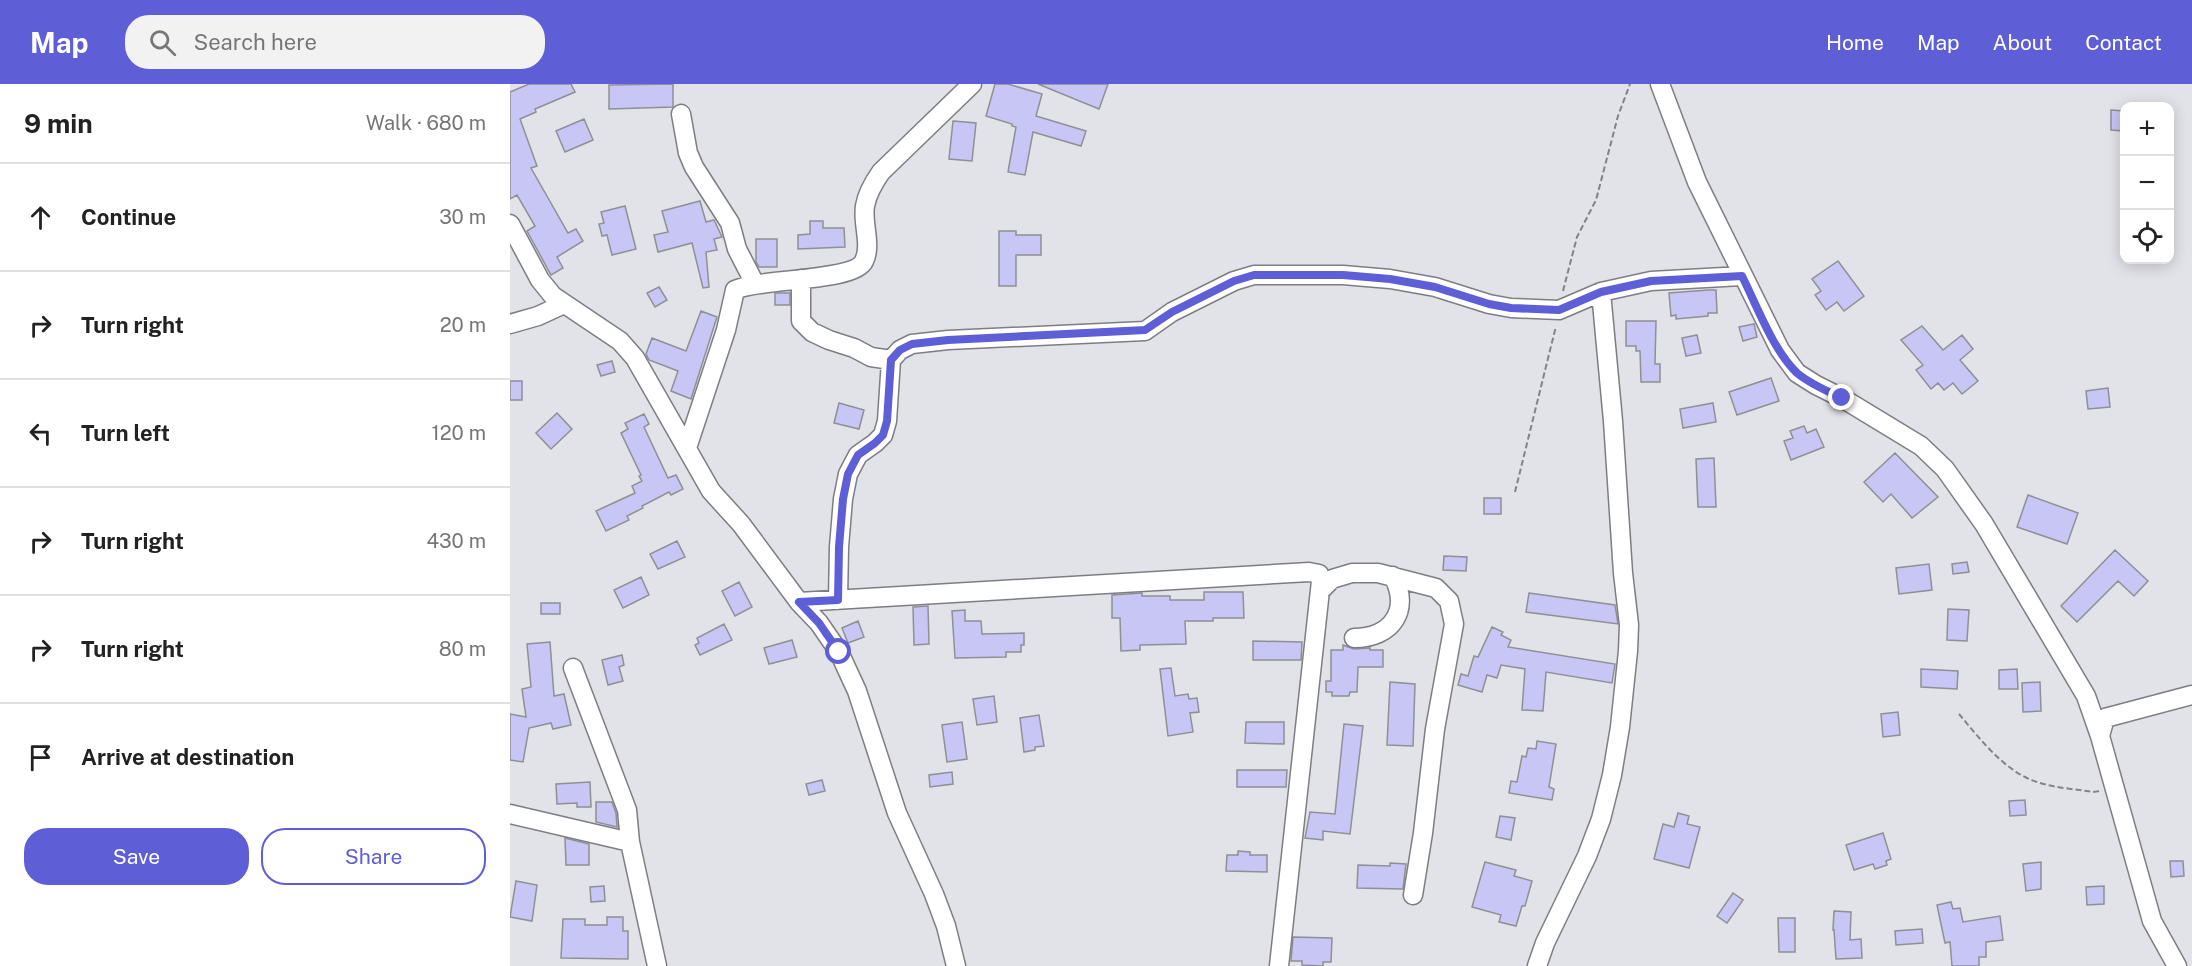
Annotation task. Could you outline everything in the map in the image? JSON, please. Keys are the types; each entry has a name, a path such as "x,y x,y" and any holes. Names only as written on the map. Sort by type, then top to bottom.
{"street":[{"path":"687,448 726,330 735,290 755,284 845,273 863,265 867,255 865,206 874,183 881,172 972,84"},
{"path":"1660,84 1697,182 1780,350 1797,373 1921,446 1945,469 1984,524 2052,642 2076,677 2086,696 2100,736 2152,921 2177,966"},
{"path":"681,114 688,153 694,167 730,224 737,249 755,284"},
{"path":"510,224 540,280 553,296 620,341 635,358 711,492 741,524 839,652 857,691 897,813 946,926 956,966"},
{"path":"838,600 839,547 843,499 848,474 858,455 883,435 887,421 891,360 900,350 912,344 948,340 1145,330 1172,312 1234,281 1254,275 1343,275 1390,279 1435,287 1489,304 1511,308 1559,310 1601,292 1651,281 1742,276"},
{"path":"801,279 801,321 812,332 871,357 891,360"},
{"path":"1537,966 1545,943 1587,856 1601,819 1612,775 1620,727 1628,651 1629,625 1601,292"},
{"path":"510,324 538,316 564,304"},
{"path":"799,602 1309,572 1319,574 1321,576 1320,591 1279,966"},
{"path":"1320,591 1332,579 1352,573 1393,576 1436,588 1449,601 1454,624 1435,729 1413,895"},
{"path":"1354,638 1368,638 1381,633 1391,625 1398,614 1401,601 1399,587 1393,576"},
{"path":"573,668 627,810 630,842 657,966"},
{"path":"2100,736 2105,718 2192,694"},
{"path":"510,814 630,842"}],"path":[{"path":"1515,492 1577,237 1596,200 1612,136 1630,84"},
{"path":"1959,714 1992,752 2021,775 2037,782 2093,792 2115,790"}],"building":[{"path":"529,84 571,84 575,92 535,109 536,112 520,119 537,166 531,168 568,233 576,229 583,241 557,257 563,268 551,275 527,231 535,226 517,195 510,199 510,92"},
{"path":"673,84 673,107 609,109 609,85"},
{"path":"995,84 1008,84 1042,94 1036,116 1086,131 1081,146 1033,132 1025,175 1008,172 1016,127 986,116"},
{"path":"1038,84 1108,84 1099,109"},
{"path":"2111,110 2120,111 2120,131 2111,130"},
{"path":"584,119 593,140 565,152 556,131"},
{"path":"953,121 976,123 972,161 949,159"},
{"path":"700,201 706,222 714,220 722,237 714,239 717,250 706,252 709,287 703,288 692,243 658,252 654,235 668,232 662,211"},
{"path":"625,206 636,249 612,255 607,235 602,236 599,224 604,223 601,212"},
{"path":"810,221 823,221 823,228 844,228 845,247 798,249 798,235 810,234"},
{"path":"999,231 1016,231 1016,235 1041,235 1041,255 1016,255 1016,286 999,286"},
{"path":"756,239 777,239 777,267 759,267 756,262"},
{"path":"1838,261 1864,296 1844,311 1837,302 1826,310 1815,295 1821,291 1812,279"},
{"path":"659,287 667,300 655,307 647,293"},
{"path":"1716,290 1717,313 1676,319 1676,315 1671,316 1669,293"},
{"path":"775,293 790,293 790,305 775,305"},
{"path":"701,311 717,317 691,399 671,391 678,371 649,360 646,354 652,338 686,351"},
{"path":"1626,321 1656,321 1655,364 1660,364 1660,382 1641,382 1640,351 1636,351 1636,346 1626,346"},
{"path":"1754,324 1757,337 1743,341 1739,327"},
{"path":"1922,326 1943,350 1962,335 1973,349 1960,360 1978,381 1962,394 1953,383 1944,390 1938,383 1931,389 1916,370 1923,365 1901,340"},
{"path":"1697,335 1701,353 1686,356 1682,338"},
{"path":"612,361 615,372 601,376 597,365"},
{"path":"1771,378 1779,401 1737,415 1729,392"},
{"path":"510,381 522,381 522,400 510,400"},
{"path":"2108,388 2110,407 2088,409 2086,391"},
{"path":"839,403 864,410 859,429 834,423"},
{"path":"1713,403 1716,422 1683,428 1680,409"},
{"path":"557,413 572,429 551,449 536,433"},
{"path":"644,414 649,424 644,427 668,478 676,475 683,489 671,495 669,492 642,506 643,508 627,516 629,520 606,531 596,511 635,493 632,486 642,481 621,433 628,429 625,423"},
{"path":"1804,426 1807,433 1816,429 1824,447 1791,460 1784,441 1793,438 1790,431"},
{"path":"1895,453 1938,497 1912,518 1891,494 1883,502 1864,482"},
{"path":"1714,458 1716,507 1698,507 1696,459"},
{"path":"2028,495 2078,513 2067,544 2017,527"},
{"path":"1484,498 1501,498 1501,514 1484,514"},
{"path":"677,541 685,557 658,569 650,554"},
{"path":"2115,550 2148,581 2134,596 2118,581 2077,622 2061,606"},
{"path":"1444,556 1467,557 1466,571 1443,570"},
{"path":"1967,562 1969,572 1953,574 1952,564"},
{"path":"1929,564 1932,590 1899,594 1896,568"},
{"path":"641,577 649,595 623,608 614,590"},
{"path":"739,582 752,607 735,616 722,591"},
{"path":"1204,592 1243,592 1244,618 1185,621 1186,644 1140,645 1140,650 1121,651 1120,618 1112,618 1112,595 1142,593 1142,596 1170,596 1170,600 1204,600"},
{"path":"1529,593 1615,605 1618,624 1526,612"},
{"path":"541,603 560,603 560,614 541,614"},
{"path":"928,606 929,644 914,645 913,607"},
{"path":"1948,609 1969,610 1967,641 1947,640"},
{"path":"965,610 965,621 981,621 982,634 1024,633 1024,645 1021,645 1021,652 1006,652 1006,657 955,658 952,611"},
{"path":"858,621 864,637 848,643 842,628"},
{"path":"724,624 732,640 700,655 695,645 699,643 697,638"},
{"path":"1492,627 1503,632 1501,635 1511,640 1508,647 1615,664 1612,683 1546,672 1543,711 1522,710 1525,669 1501,665 1497,678 1487,675 1482,692 1458,685 1461,674 1468,676 1474,656 1478,657"},
{"path":"792,640 797,657 769,664 764,648"},
{"path":"1253,641 1302,642 1301,660 1253,660"},
{"path":"550,642 554,696 564,694 571,725 553,729 551,723 529,728 523,762 510,760 510,714 526,717 522,689 531,687 527,644"},
{"path":"1343,645 1354,649 1383,650 1383,667 1358,667 1357,692 1350,692 1349,696 1332,696 1332,692 1326,692 1326,681 1331,681 1331,650 1343,650"},
{"path":"622,655 624,665 619,667 623,681 608,685 602,660"},
{"path":"1171,668 1175,696 1188,694 1189,699 1197,698 1199,712 1190,713 1193,732 1168,736 1160,669"},
{"path":"1921,669 1958,671 1957,689 1921,687"},
{"path":"2017,669 2018,689 1999,689 1999,670"},
{"path":"1390,682 1415,684 1413,746 1387,745"},
{"path":"2040,682 2041,711 2023,712 2022,683"},
{"path":"994,696 997,722 977,725 973,699"},
{"path":"1898,712 1900,735 1883,737 1881,714"},
{"path":"1039,715 1044,746 1024,752 1020,718"},
{"path":"962,722 967,759 947,762 942,725"},
{"path":"1246,722 1284,722 1284,744 1245,743"},
{"path":"1344,724 1363,726 1350,834 1323,831 1323,840 1305,838 1310,812 1335,814"},
{"path":"1537,741 1556,744 1549,787 1554,789 1552,800 1509,793 1511,781 1517,782 1522,756 1526,757 1528,748 1536,749"},
{"path":"1237,770 1287,770 1286,787 1237,787"},
{"path":"952,772 953,784 930,787 929,775"},
{"path":"822,780 825,791 809,795 806,784"},
{"path":"590,782 591,807 577,807 577,803 557,804 556,784"},
{"path":"2025,800 2026,815 2010,816 2009,801"},
{"path":"596,802 612,802 617,827 596,822"},
{"path":"1678,813 1689,816 1687,824 1700,827 1689,868 1654,859 1663,824 1674,827"},
{"path":"1500,816 1515,818 1511,840 1496,837"},
{"path":"1883,833 1891,859 1886,861 1887,865 1875,869 1873,864 1854,870 1846,845"},
{"path":"565,838 589,844 589,865 566,865"},
{"path":"1238,851 1250,852 1250,855 1267,855 1267,872 1226,871 1227,855 1238,855"},
{"path":"2170,861 2183,861 2184,876 2171,877"},
{"path":"1485,862 1516,870 1514,876 1532,881 1516,926 1499,922 1501,915 1472,907"},
{"path":"2041,862 2041,889 2026,891 2023,864"},
{"path":"1390,863 1406,864 1403,889 1357,888 1358,865 1390,866"},
{"path":"516,881 537,885 532,921 510,917"},
{"path":"604,886 605,901 591,902 590,887"},
{"path":"2104,886 2104,904 2087,905 2086,887"},
{"path":"1733,893 1743,900 1727,923 1717,916"},
{"path":"1951,902 1953,909 1960,908 1963,922 2000,916 2003,940 1986,942 1986,957 1979,957 1979,966 1952,966 1950,942 1945,943 1937,905"},
{"path":"1834,911 1851,912 1850,940 1861,939 1862,958 1836,959"},
{"path":"607,917 623,917 623,931 628,931 628,959 561,958 563,919 585,919 585,925 607,925"},
{"path":"1778,918 1795,918 1795,952 1779,952"},
{"path":"1922,929 1923,943 1896,945 1895,931"},
{"path":"1293,937 1332,938 1331,962 1323,962 1323,966 1302,965 1302,961 1291,961"}],"route":[{"path":"839,652 819,623 799,602 838,600 839,547 843,499 848,474 858,455 883,435 887,421 891,360 900,350 912,344 948,340 1145,330 1172,312 1234,281 1254,275 1343,275 1390,279 1435,287 1489,304 1511,308 1559,310 1601,292 1651,281 1742,276 1780,350 1797,373 1842,398"}]}
